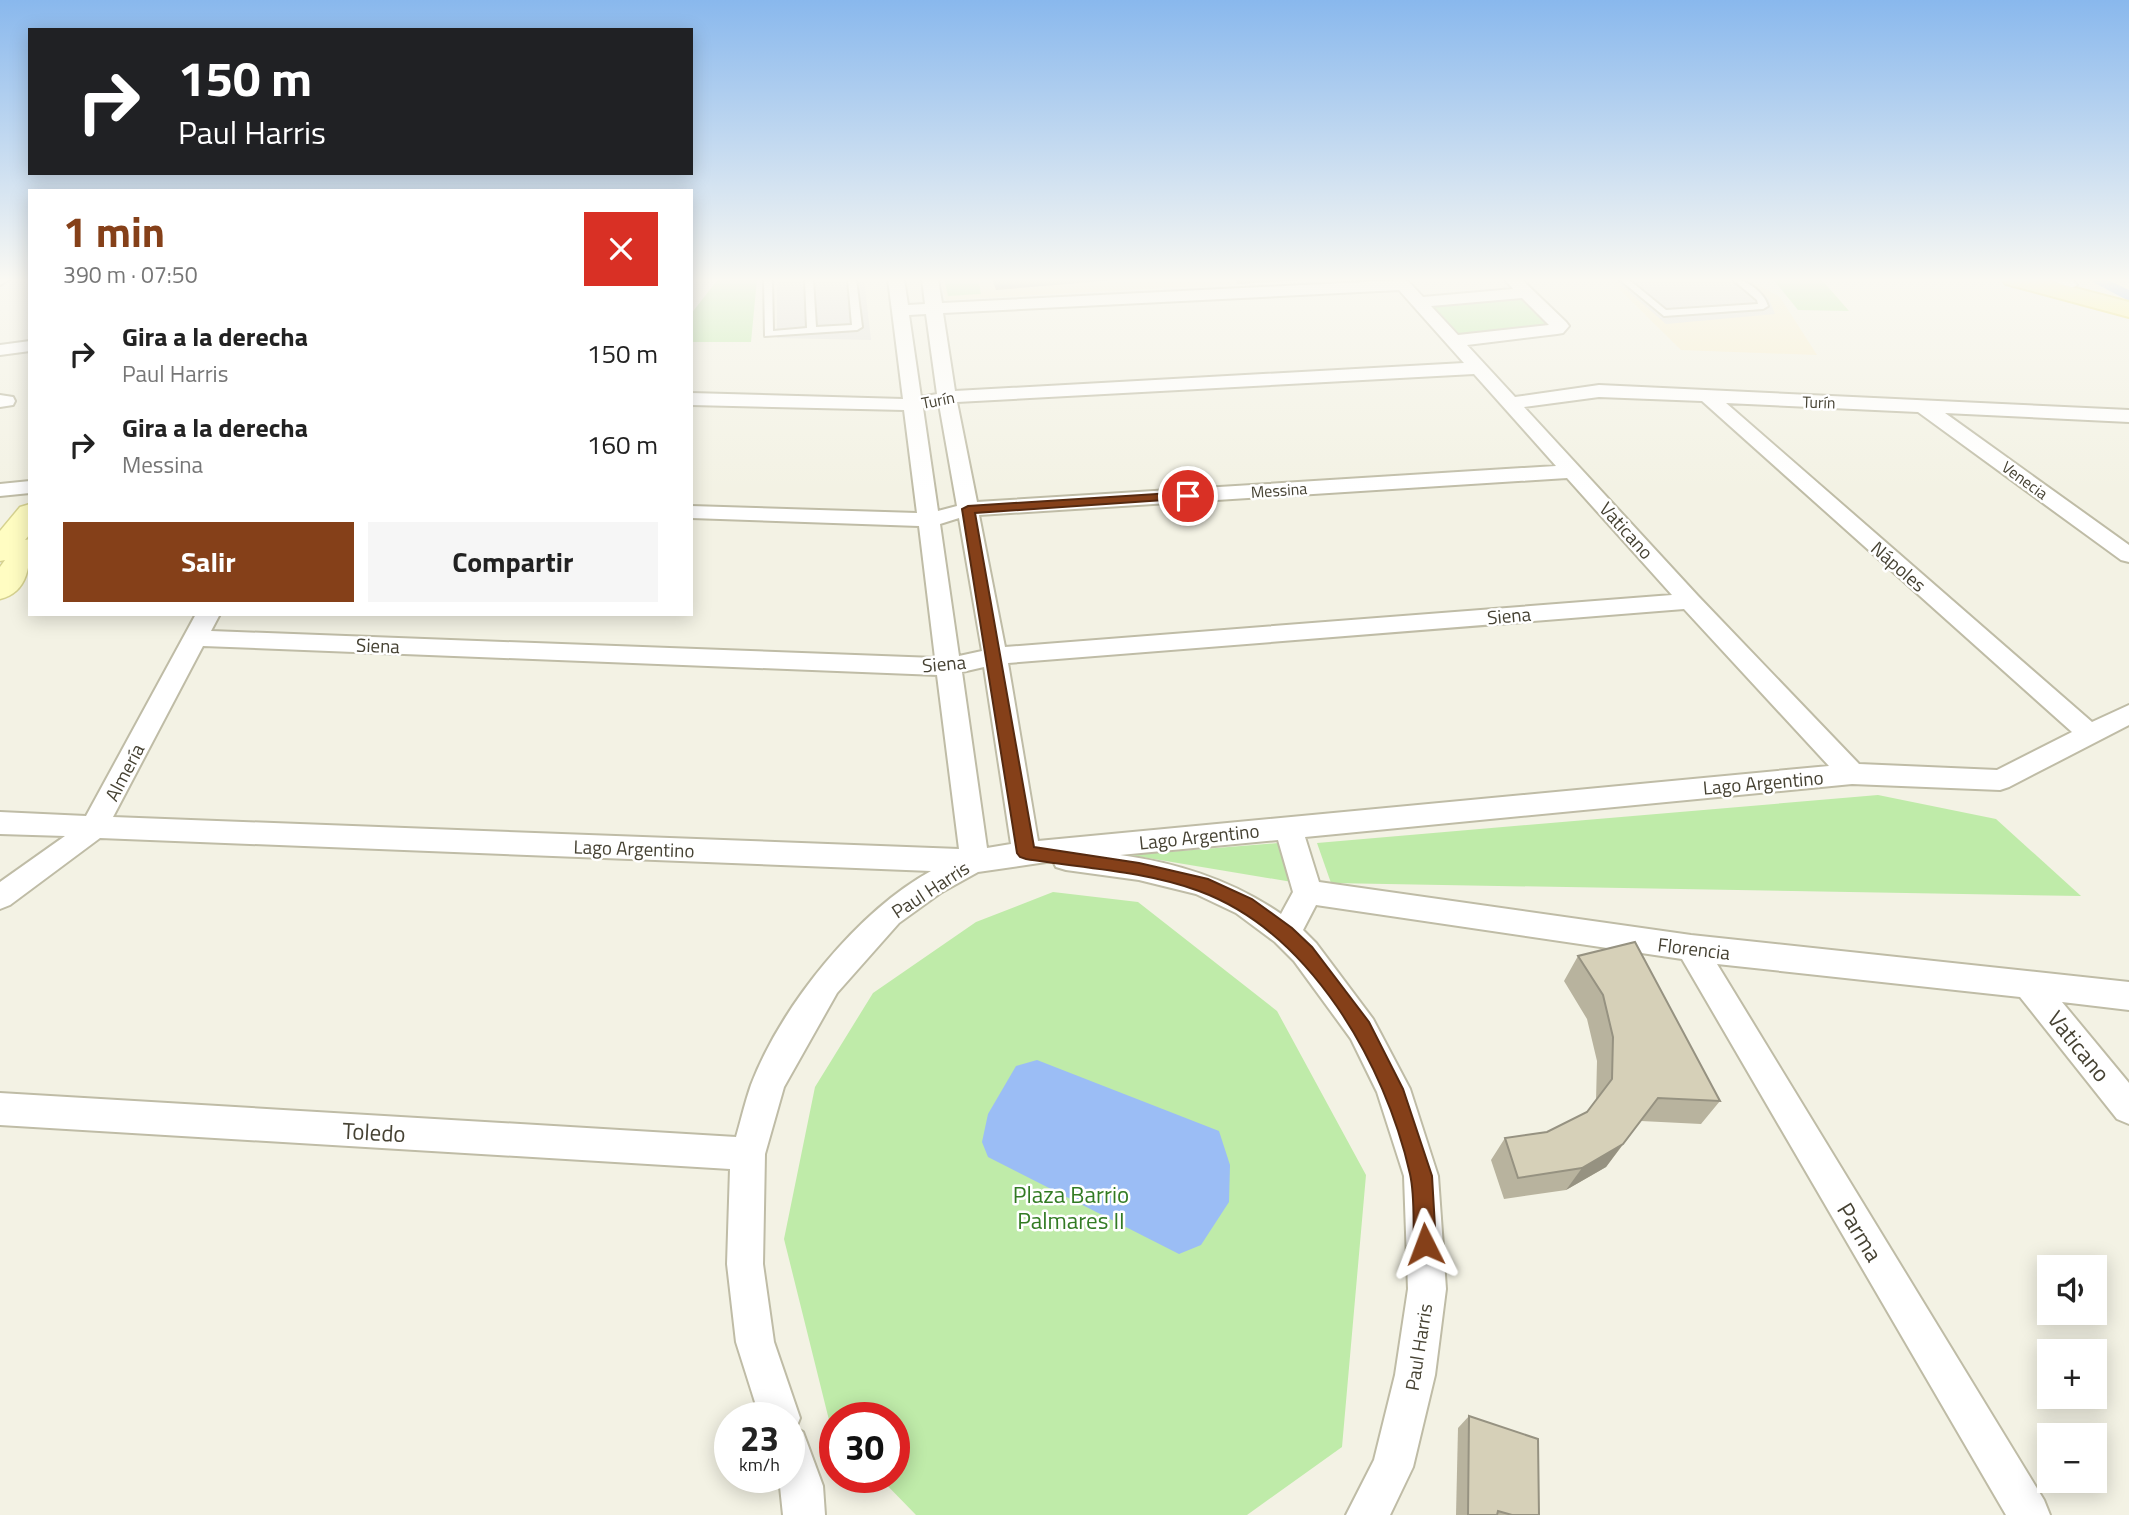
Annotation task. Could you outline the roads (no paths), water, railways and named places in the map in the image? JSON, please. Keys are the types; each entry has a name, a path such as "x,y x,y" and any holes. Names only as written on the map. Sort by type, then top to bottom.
{"street":[{"name":"Paul Harris","path":"775,1402 755,1342 745,1264 748,1154 768,1085 790,1042 826,984 889,914 932,884 975,861 906,350"},
{"path":"940,350 995,656 1026,853"},
{"name":"Vaticano","path":"1461,350 1690,601 1853,774"},
{"name":"Turín","path":"693,399 912,405 947,397 1478,368"},
{"name":"Turín","path":"1511,403 1599,391 2129,416"},
{"name":"Nápoles","path":"1708,397 2090,734"},
{"name":"Venecia","path":"1921,405 2129,555"},
{"name":"Messina","path":"693,512 930,520 968,509 1574,471"},
{"path":"0,490 28,487"},
{"path":"0,552 28,516"},
{"path":"0,589 28,551"},
{"name":"Siena","path":"196,638 947,667 995,656 1690,601"},
{"name":"Almería","path":"0,897 71,847 94,827 207,616"},
{"name":"Lago Argentino","path":"0,823 975,861 1026,853 1288,827 1853,774 2000,780 2129,714"},
{"path":"1286,933 1308,892 1288,827"},
{"name":"Paul Harris","path":"1026,853 1139,869 1202,884 1246,905 1286,933 1305,952 1362,1028 1393,1089 1421,1176 1427,1289 1415,1375 1393,1467 1367,1515"},
{"name":"Florencia","path":"1308,892 1690,948 2129,996"},
{"name":"Parma","path":"1690,948 2029,1515"},
{"name":"Vaticano","path":"2029,985 2129,1108"},
{"name":"Toledo","path":"0,1109 748,1154"},
{"path":"802,1493 804,1515"}],"water":[{"path":"1037,1060 1219,1131 1230,1165 1229,1202 1201,1245 1179,1254 988,1157 982,1142 988,1114 1016,1066"}],"park label":[{"name":"Plaza Barrio Palmares II","path":"1071,1207"}]}
